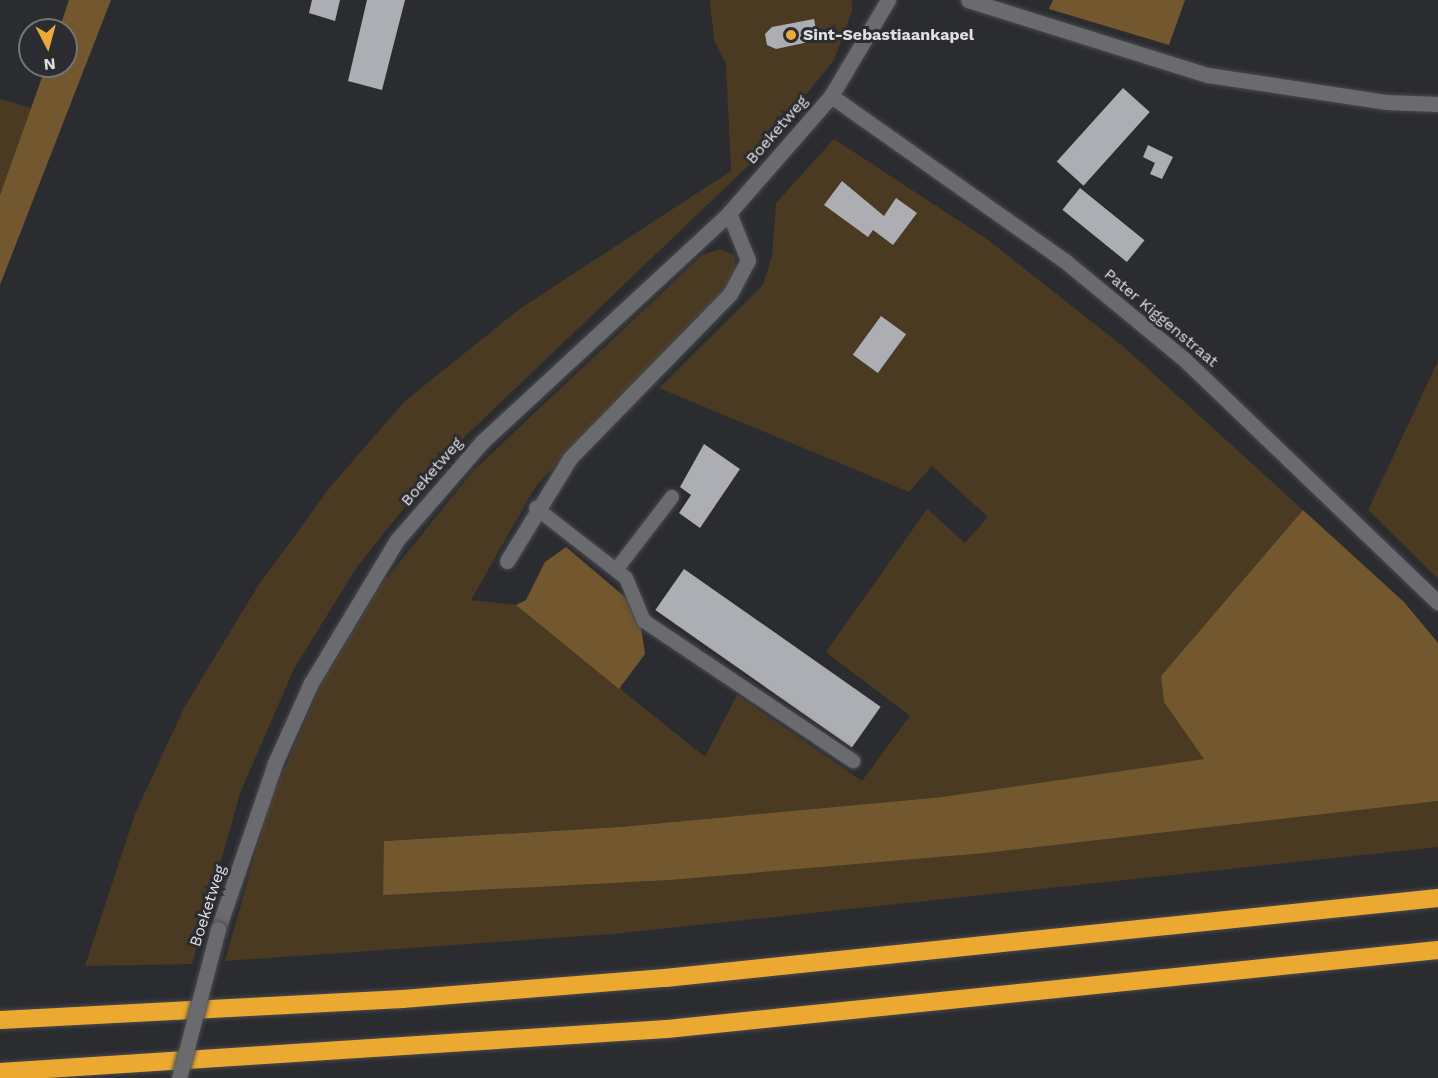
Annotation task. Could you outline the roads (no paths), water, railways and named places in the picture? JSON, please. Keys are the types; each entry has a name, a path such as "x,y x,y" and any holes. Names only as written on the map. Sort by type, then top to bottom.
{"highway":[{"path":"0,1020 402,999 642,980 1438,898"},
{"path":"0,1072 667,1029 1438,950"}],"street":[{"name":"Boeketweg","path":"179,1078 218,929 275,763 311,683 397,540 482,442 729,213 831,96 888,0"},
{"path":"968,0 1208,75 1387,102 1438,104"},
{"name":"Pater Kiggenstraat","path":"831,96 1065,261 1175,352 1438,603"},
{"path":"507,561 537,508 570,458 730,294 748,260 729,213"}],"lane":[{"path":"616,570 672,497"},
{"path":"537,508 626,578 644,621 853,761"}],"place":[{"name":"Sint-Sebastiaankapel","path":"791,35"}]}
